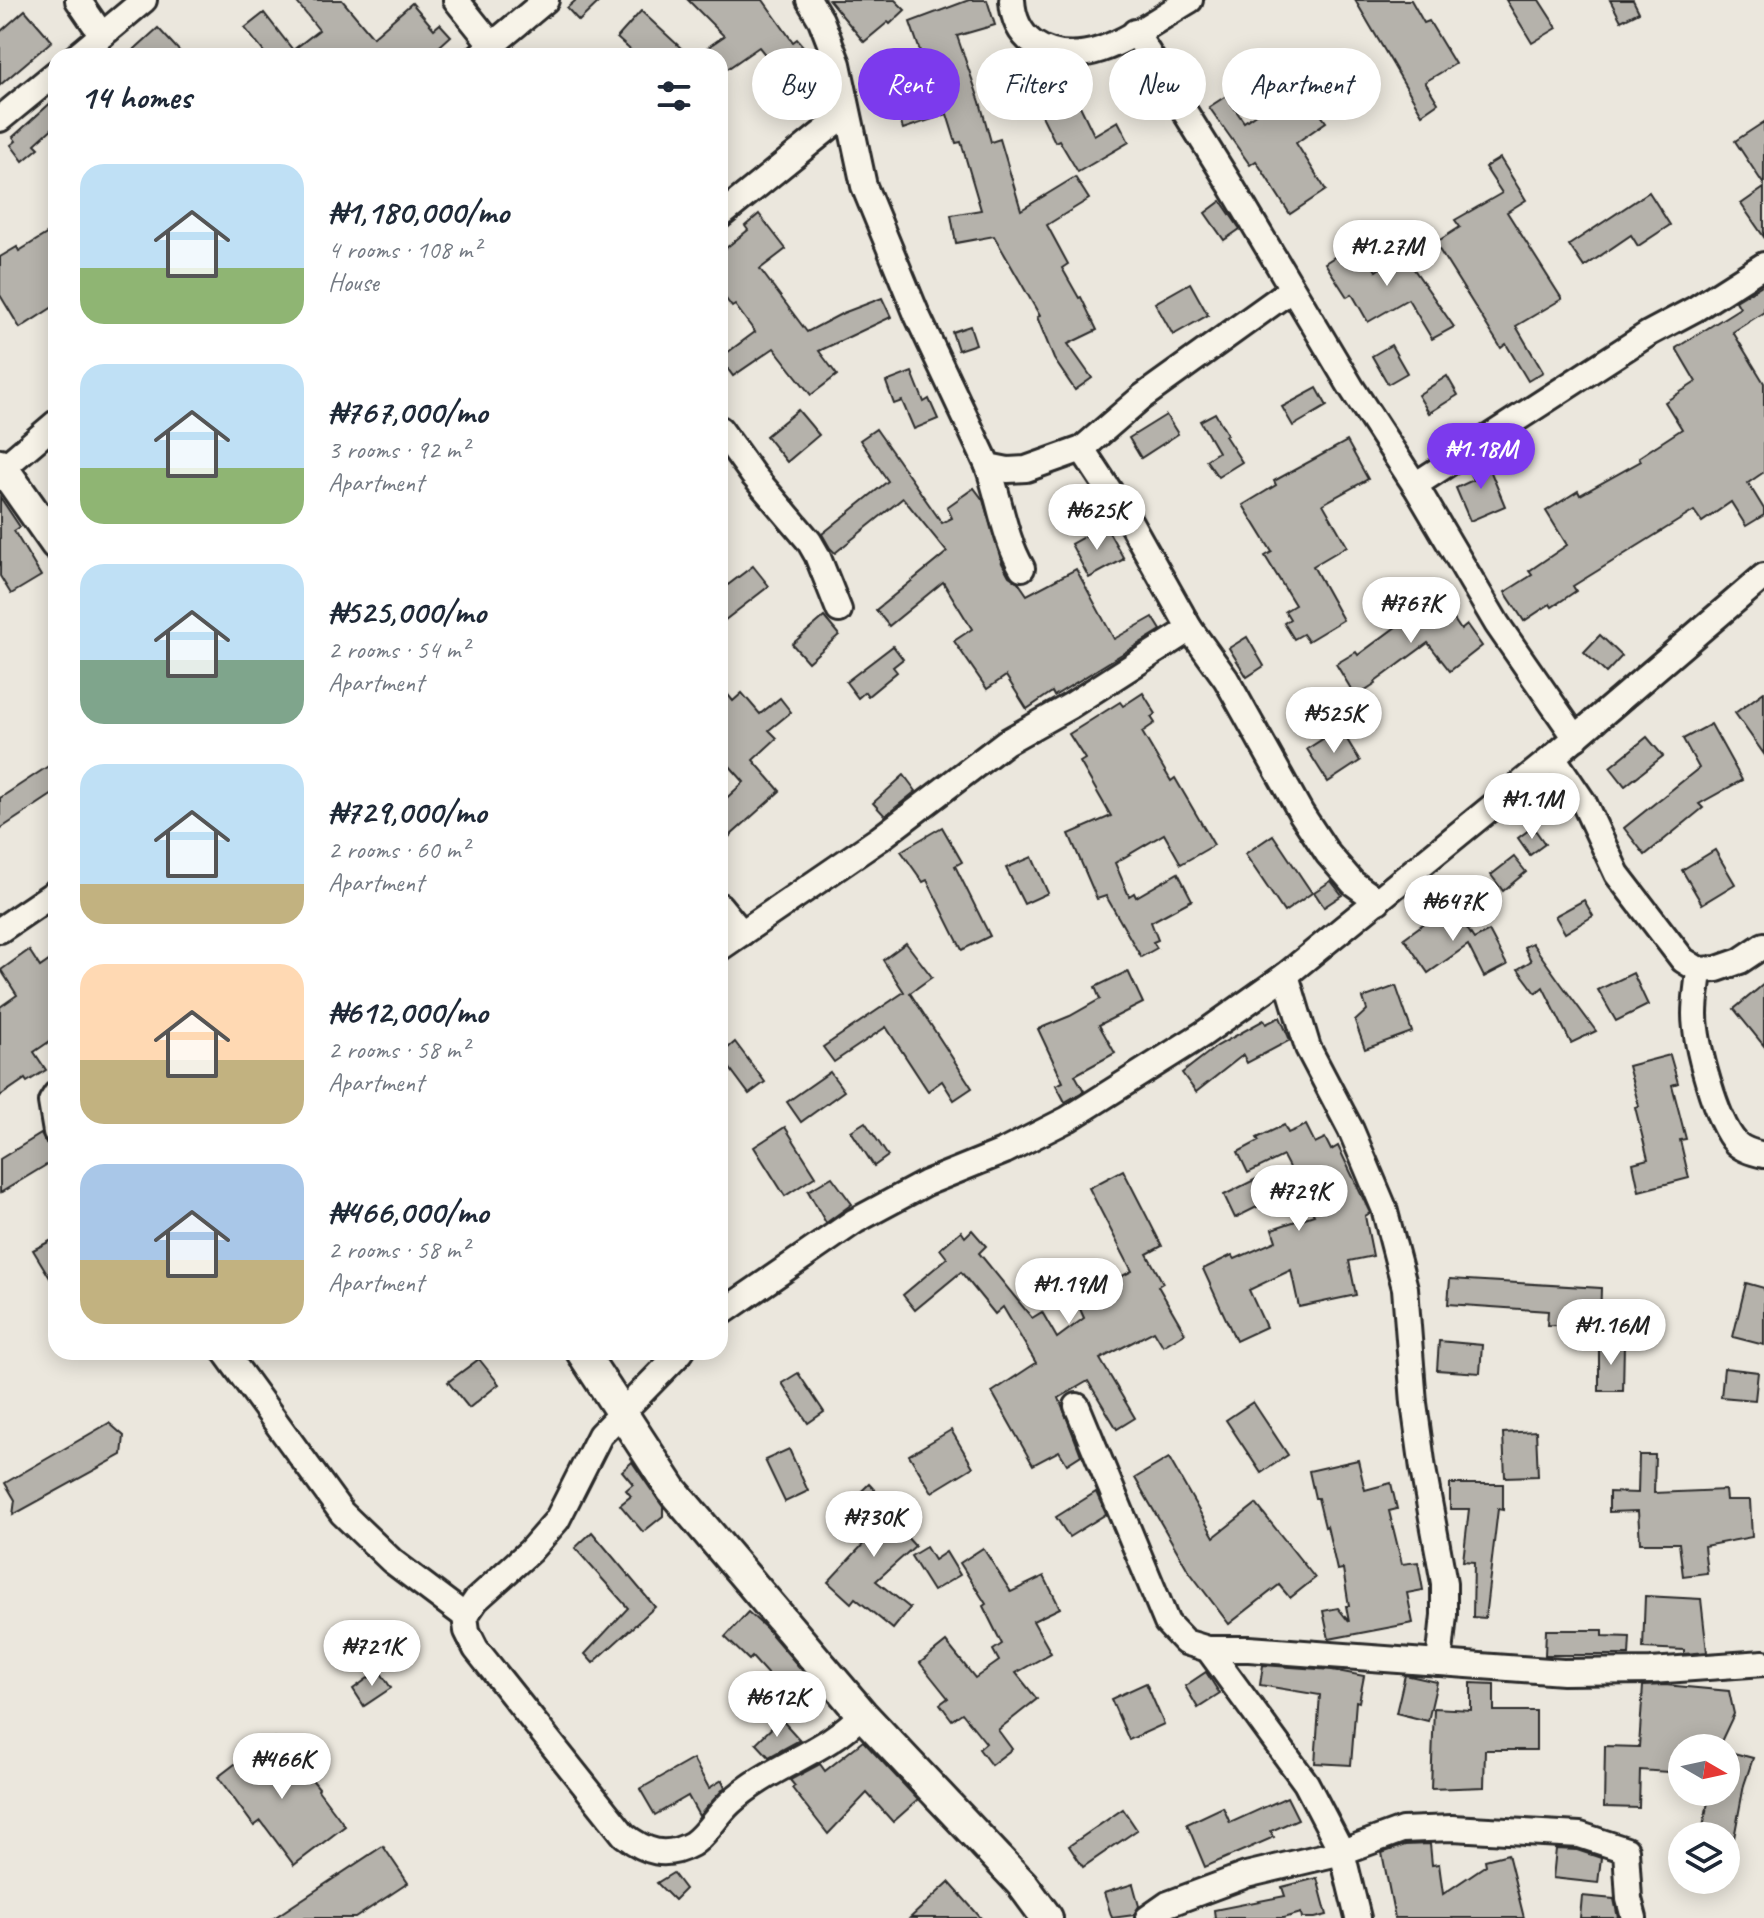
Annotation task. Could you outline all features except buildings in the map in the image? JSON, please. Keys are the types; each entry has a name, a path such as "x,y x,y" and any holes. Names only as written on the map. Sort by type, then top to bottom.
{"street":[{"path":"78,0 102,35"},
{"path":"87,48 144,0"},
{"path":"456,0 485,48"},
{"path":"488,48 546,0"},
{"path":"809,0 821,20 838,64 856,160 864,186 917,315 988,466 995,485 998,508 1009,530 1012,550 1022,568"},
{"path":"1012,0 1013,17 1026,38 1059,55 1088,55 1117,43 1190,0"},
{"path":"1135,32 1351,387 1415,485 1497,624 1576,738"},
{"path":"0,119 48,80"},
{"path":"728,210 847,113"},
{"path":"809,144 842,151 856,160"},
{"path":"1415,485 1648,334 1695,309 1764,265"},
{"path":"988,466 1008,470 1026,469 1082,449 1142,397 1292,289"},
{"path":"48,429 1,466 48,533"},
{"path":"728,440 809,541 839,610"},
{"path":"1082,449 1130,522 1154,570 1190,629 1226,679 1301,813 1328,854 1353,883 1378,901"},
{"path":"728,1308 855,1221 926,1183 1005,1151 1068,1119 1203,1034 1286,975 1378,901 1576,738 1764,576"},
{"path":"728,943 879,839 1006,742 1070,706 1190,629"},
{"path":"1553,757 1584,803 1617,874 1683,960 1699,970 1717,969 1740,961 1764,945"},
{"path":"0,930 48,897"},
{"path":"728,916 742,933"},
{"path":"1699,970 1695,1015 1702,1057 1722,1121 1737,1144 1764,1155"},
{"path":"1286,975 1308,1048 1351,1130 1384,1208 1405,1288 1414,1403 1444,1583 1439,1663"},
{"path":"231,1360 342,1513 392,1561 465,1616"},
{"path":"587,1360 672,1490 862,1714 1022,1884 1047,1918"},
{"path":"673,1360 600,1435 557,1520 530,1551 476,1600 465,1616 467,1631 476,1649 624,1835 642,1850 665,1852 693,1843 730,1803 762,1776 824,1744 849,1728 862,1714"},
{"path":"1077,1406 1167,1623 1185,1642 1208,1649 1249,1649 1563,1672 1651,1671 1764,1663"},
{"path":"1208,1649 1306,1783 1342,1852 1358,1918"},
{"path":"1232,1680 1249,1649"},
{"path":"1148,1918 1168,1904 1246,1875 1342,1852 1402,1830 1452,1828 1580,1835 1626,1850 1629,1899 1634,1918"}]}
